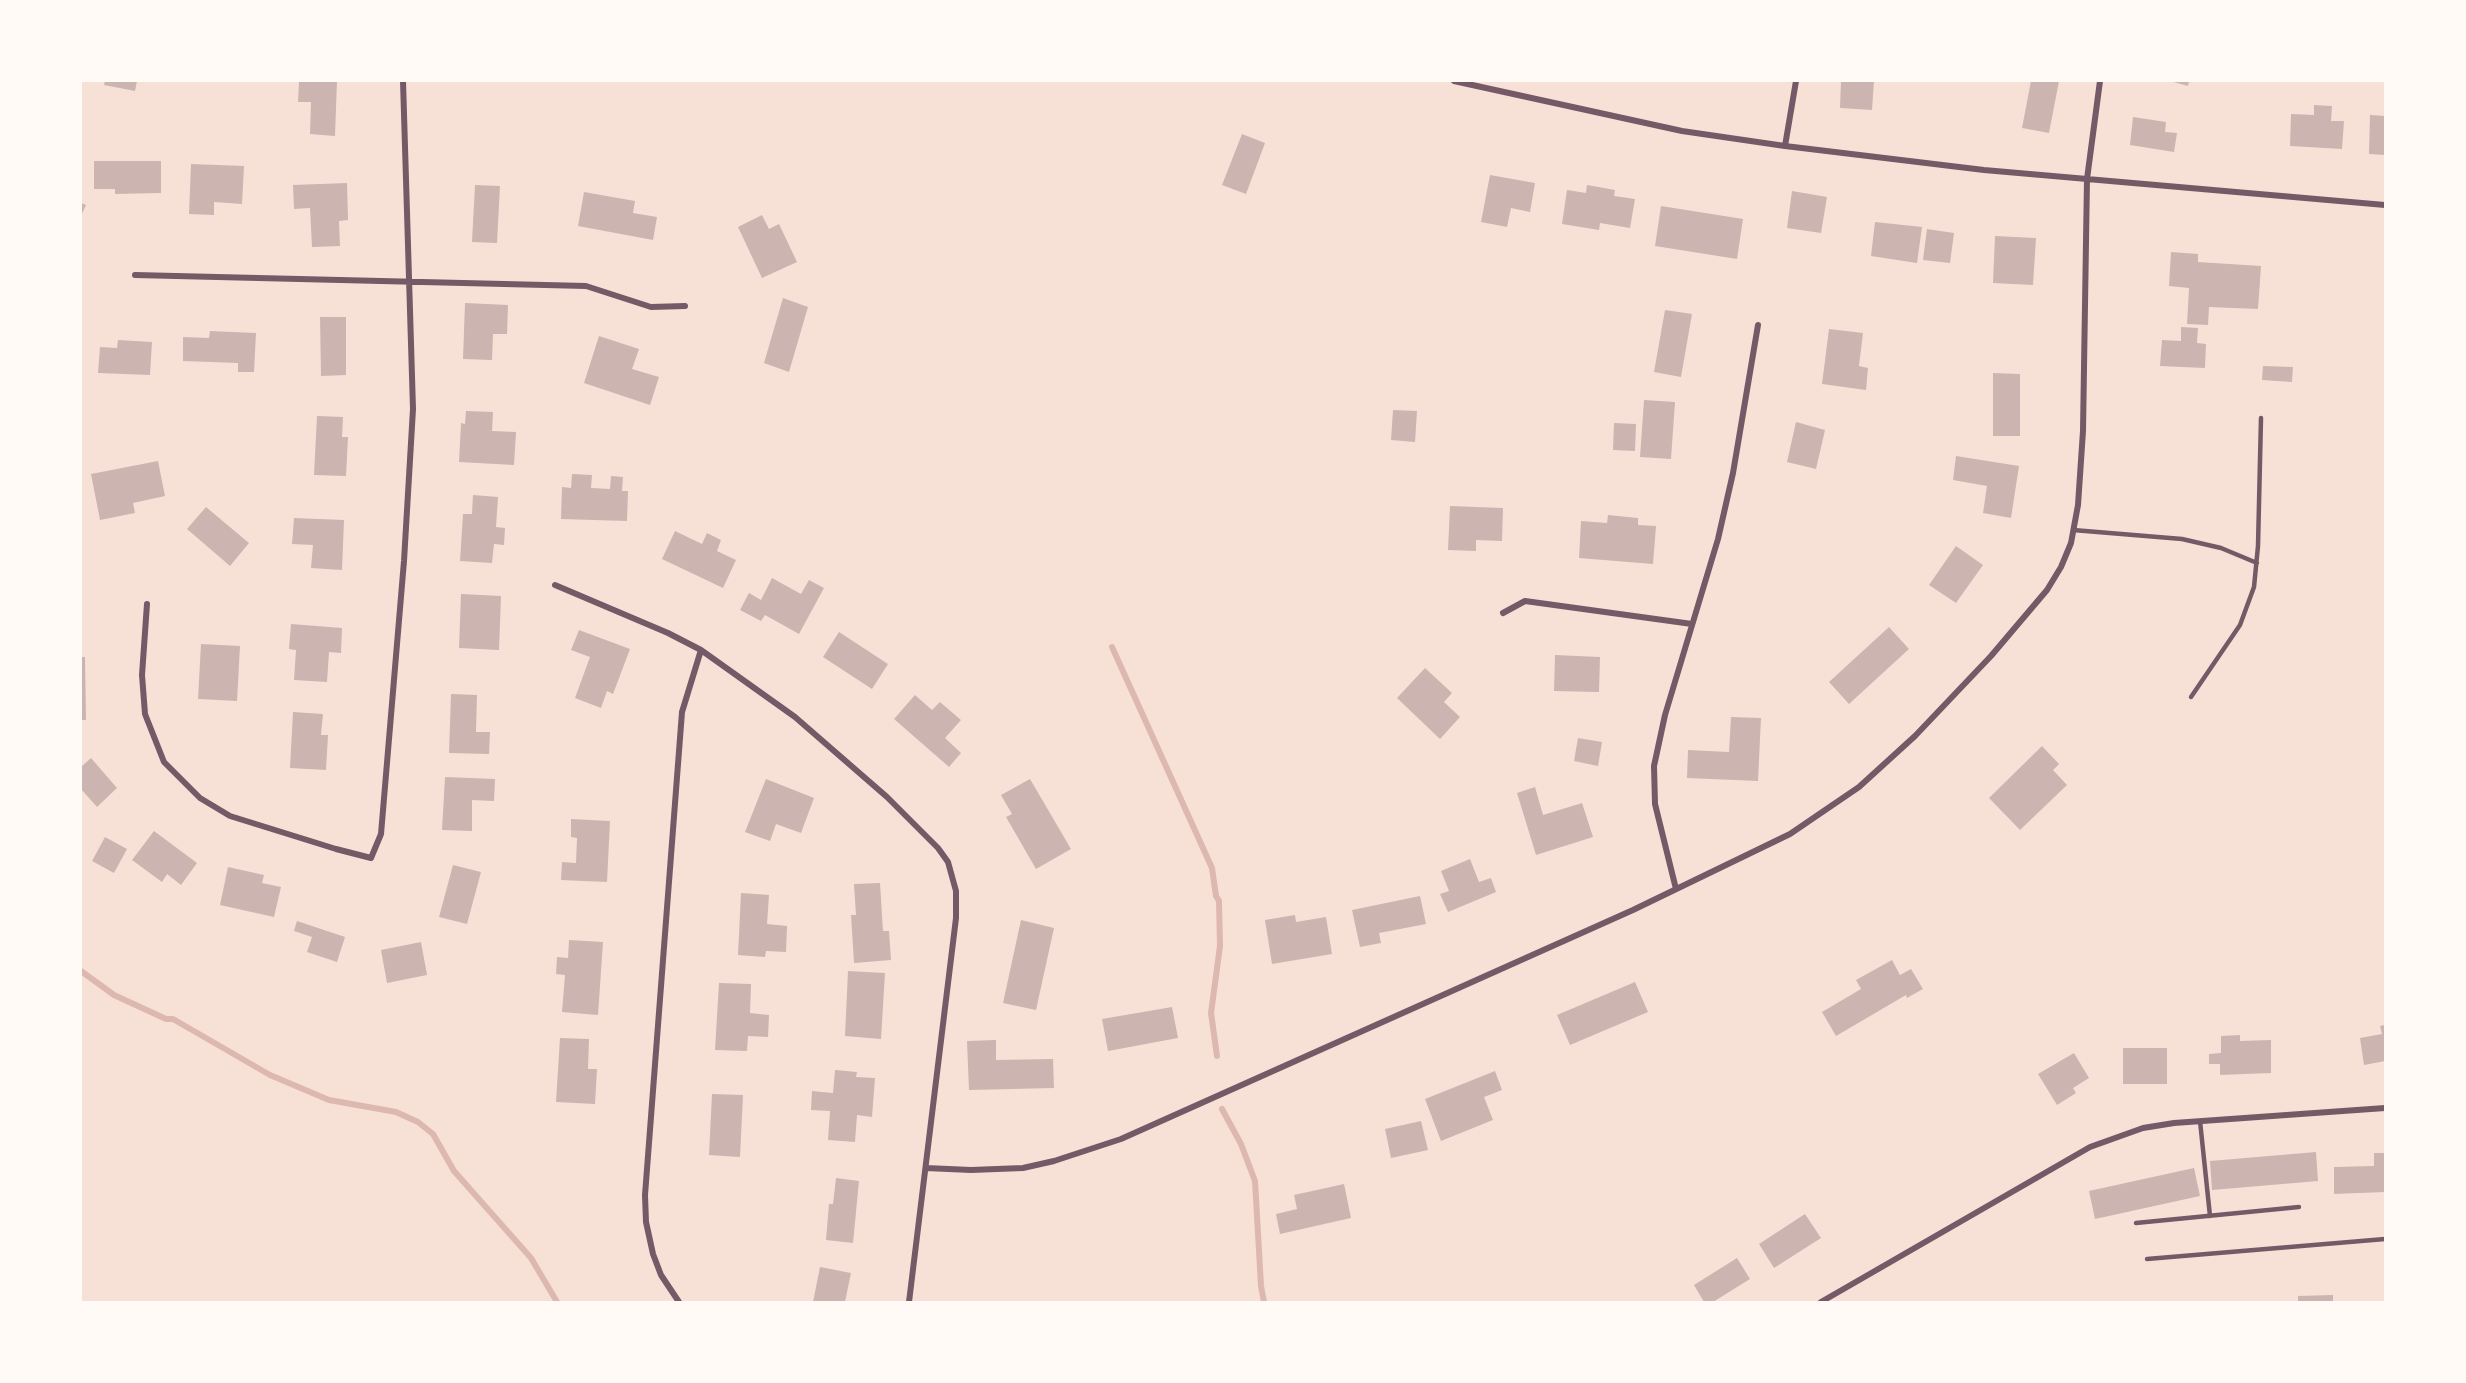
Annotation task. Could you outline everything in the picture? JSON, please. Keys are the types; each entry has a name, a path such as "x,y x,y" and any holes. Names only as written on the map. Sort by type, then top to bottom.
{"street":[{"path":"147,604 142,675 145,714 164,762 200,798 230,816 371,858 381,834 404,561 413,409 403,81"},
{"path":"1454,81 1481,84 1682,131 1785,146 1984,170 2385,205"},
{"path":"1785,146 1796,81"},
{"path":"926,1168 971,1170 1023,1168 1054,1161 1121,1139 1676,889 1790,834 1859,787 1915,736 1991,656 2047,590 2061,567 2073,530 2078,505 2082,431 2087,179 2100,81"},
{"path":"135,275 586,286 651,307 686,306"},
{"path":"1676,889 1655,804 1654,766 1665,716 1718,539 1733,473 1758,325"},
{"path":"555,585 668,633 701,650 795,717 887,797 938,848 948,862 957,891 956,918 909,1302"},
{"path":"1503,614 1525,601 1692,624"},
{"path":"679,1302 662,1275 653,1254 646,1222 645,1195 682,712 701,650"},
{"path":"1821,1302 2090,1147 2143,1128 2199,1121 2385,1108"}],"lane":[{"path":"2191,697 2240,625 2254,587 2257,563 2261,418"},
{"path":"2073,530 2181,539 2221,548 2257,563"},
{"path":"2199,1121 2210,1215"},
{"path":"2136,1223 2299,1207"},
{"path":"2147,1259 2385,1239"}],"building":[{"path":"105,81 137,81 135,91 104,85"},
{"path":"299,81 337,81 335,136 310,134 311,102 298,102"},
{"path":"1841,81 1874,81 1872,110 1840,108"},
{"path":"2031,81 2059,81 2049,133 2022,128"},
{"path":"2170,81 2189,81 2188,86"},
{"path":"2314,105 2332,106 2331,121 2344,121 2342,149 2290,146 2291,114 2314,115"},
{"path":"2370,115 2385,116 2385,155 2369,154"},
{"path":"2133,117 2166,122 2165,132 2177,133 2174,152 2130,145"},
{"path":"1242,134 1265,143 1246,194 1222,185"},
{"path":"94,161 161,161 161,193 115,194 115,189 94,189"},
{"path":"191,164 244,166 242,204 214,202 214,215 189,214"},
{"path":"1490,175 1535,183 1530,212 1511,208 1507,227 1481,222"},
{"path":"347,183 348,220 339,221 340,246 312,247 310,208 294,209 293,185"},
{"path":"475,185 500,186 497,243 472,242"},
{"path":"1587,185 1615,190 1614,196 1635,199 1630,228 1600,223 1599,230 1562,224 1567,190 1586,193"},
{"path":"1792,191 1827,197 1821,233 1787,228"},
{"path":"584,192 635,201 633,213 657,217 653,240 578,226"},
{"path":"81,203 86,205 81,216"},
{"path":"1661,206 1743,219 1737,259 1655,246"},
{"path":"762,215 769,229 779,224 797,262 762,278 738,227"},
{"path":"1875,222 1922,227 1917,263 1871,256"},
{"path":"1927,229 1954,233 1950,263 1923,260"},
{"path":"1995,236 2036,238 2033,285 1993,283"},
{"path":"2171,252 2198,254 2198,262 2261,266 2258,309 2209,307 2208,325 2187,324 2189,288 2169,286"},
{"path":"783,298 808,307 789,372 764,363"},
{"path":"465,303 508,305 507,334 493,334 492,360 463,359"},
{"path":"1665,310 1692,314 1681,377 1654,372"},
{"path":"320,317 346,317 346,375 321,376"},
{"path":"2181,327 2198,328 2197,343 2206,344 2205,368 2160,366 2162,340 2181,341"},
{"path":"1829,329 1863,333 1859,366 1868,368 1866,390 1822,384"},
{"path":"210,331 256,333 254,372 238,372 238,363 183,361 183,337 209,338"},
{"path":"599,336 639,349 632,369 659,377 650,405 584,383"},
{"path":"118,340 152,342 150,375 98,373 100,347 117,348"},
{"path":"2263,366 2293,367 2292,382 2262,380"},
{"path":"1993,373 2020,374 2020,436 1993,436"},
{"path":"1644,400 1675,402 1671,459 1640,457"},
{"path":"1393,410 1417,411 1415,442 1391,440"},
{"path":"466,411 493,412 492,431 516,432 514,465 459,462 461,423 465,424"},
{"path":"317,416 343,417 342,437 348,437 346,476 314,475"},
{"path":"1796,422 1825,430 1816,469 1787,462"},
{"path":"1614,423 1636,424 1635,451 1613,450"},
{"path":"1956,456 2019,466 2011,518 1983,513 1987,486 1953,480"},
{"path":"158,461 165,496 133,503 135,513 100,520 91,474"},
{"path":"572,474 592,475 591,488 610,489 611,476 623,477 622,491 628,491 627,521 561,519 562,487 571,488"},
{"path":"473,495 498,497 496,527 505,528 504,545 494,544 492,563 460,561 463,514 472,514"},
{"path":"1450,506 1503,508 1502,541 1476,540 1476,551 1448,550"},
{"path":"206,507 249,543 230,566 187,529"},
{"path":"1608,515 1638,518 1638,525 1656,526 1653,564 1579,558 1581,521 1607,523"},
{"path":"294,518 344,520 342,570 311,568 313,545 292,544"},
{"path":"675,531 702,544 707,533 721,540 717,551 736,560 723,588 662,559"},
{"path":"1956,546 1983,565 1956,603 1929,585"},
{"path":"772,578 801,594 809,580 824,588 799,634 765,615 761,621 740,610 749,593 761,600"},
{"path":"461,594 501,596 499,650 459,648"},
{"path":"291,624 342,628 341,653 329,652 327,682 294,680 296,650 289,649"},
{"path":"1889,627 1909,649 1849,704 1829,682"},
{"path":"579,630 630,649 613,694 607,691 601,708 575,698 590,657 571,650"},
{"path":"839,632 888,664 872,689 823,657"},
{"path":"201,644 240,646 237,701 198,699"},
{"path":"1555,655 1600,657 1599,692 1554,691"},
{"path":"81,657 85,657 86,720 81,720"},
{"path":"1425,668 1452,693 1444,702 1460,717 1440,739 1397,698"},
{"path":"451,694 477,695 476,732 490,732 489,754 449,753"},
{"path":"915,695 932,710 940,702 961,720 945,738 961,753 949,767 894,719"},
{"path":"293,712 323,714 321,735 328,735 326,770 290,768"},
{"path":"1731,717 1761,718 1758,781 1687,778 1688,750 1729,752"},
{"path":"1578,738 1602,742 1598,766 1574,761"},
{"path":"2042,746 2059,764 2053,770 2067,785 2020,830 1989,798"},
{"path":"91,758 117,788 97,807 81,789 81,767"},
{"path":"445,777 495,779 494,801 472,800 472,831 442,830"},
{"path":"766,779 814,798 801,833 776,824 770,841 745,832"},
{"path":"1030,779 1071,849 1036,869 1006,817 1012,814 1001,795"},
{"path":"1535,787 1543,815 1582,803 1593,837 1536,855 1517,793"},
{"path":"571,819 610,821 607,882 561,880 562,862 576,863 577,838 571,837"},
{"path":"154,831 197,863 181,885 167,874 162,882 132,860"},
{"path":"105,837 127,849 114,873 92,861"},
{"path":"1470,859 1479,882 1491,878 1496,892 1448,912 1440,894 1449,891 1441,871"},
{"path":"453,865 481,872 467,924 439,917"},
{"path":"228,867 264,875 262,883 281,887 274,917 220,905"},
{"path":"880,883 883,931 889,931 891,960 854,963 851,915 856,915 854,884"},
{"path":"741,893 769,895 767,924 787,926 786,952 766,951 765,957 738,955"},
{"path":"1420,896 1426,924 1379,933 1381,943 1360,947 1352,910"},
{"path":"1295,915 1296,922 1326,917 1332,954 1272,964 1265,920"},
{"path":"1021,920 1054,928 1036,1010 1003,1003"},
{"path":"297,921 345,937 337,962 307,952 312,937 294,931"},
{"path":"569,940 603,942 598,1015 562,1012 565,975 556,974 557,957 568,958"},
{"path":"421,942 427,975 387,983 381,950"},
{"path":"1892,960 1900,975 1911,969 1923,989 1907,998 1906,995 1836,1036 1822,1012 1861,989 1856,980"},
{"path":"848,971 885,973 881,1039 845,1036"},
{"path":"1635,982 1648,1012 1570,1045 1557,1015"},
{"path":"719,983 751,984 750,1013 769,1015 768,1037 748,1036 747,1051 715,1050"},
{"path":"1172,1007 1178,1038 1108,1051 1102,1019"},
{"path":"2385,1025 2385,1061 2364,1065 2360,1038 2382,1034 2380,1026"},
{"path":"2240,1035 2240,1041 2271,1040 2271,1073 2220,1075 2220,1064 2209,1064 2209,1054 2221,1053 2221,1036"},
{"path":"560,1038 589,1039 588,1069 597,1069 595,1104 556,1102"},
{"path":"996,1040 996,1060 1053,1059 1054,1088 969,1090 967,1041"},
{"path":"2123,1048 2167,1048 2167,1084 2123,1084"},
{"path":"2074,1053 2089,1078 2073,1088 2076,1093 2057,1105 2038,1074"},
{"path":"835,1070 857,1072 856,1077 875,1078 872,1117 857,1115 855,1142 828,1140 830,1111 811,1110 812,1091 833,1093"},
{"path":"1495,1071 1502,1090 1484,1097 1493,1120 1441,1141 1425,1099"},
{"path":"712,1094 743,1095 740,1157 709,1155"},
{"path":"1421,1121 1428,1150 1391,1158 1385,1129"},
{"path":"2316,1152 2318,1181 2212,1190 2210,1161"},
{"path":"2374,1153 2385,1153 2385,1192 2334,1194 2334,1167 2374,1166"},
{"path":"2194,1168 2200,1196 2095,1219 2089,1191"},
{"path":"836,1178 859,1181 853,1243 826,1240 829,1204 833,1204"},
{"path":"1344,1184 1351,1218 1280,1234 1276,1214 1297,1209 1294,1195"},
{"path":"1805,1214 1821,1238 1774,1268 1759,1244"},
{"path":"1737,1258 1750,1279 1713,1302 1704,1302 1694,1285"},
{"path":"820,1267 851,1273 845,1302 813,1302"},
{"path":"2333,1295 2333,1302 2298,1302 2298,1296"}],"waterway":[{"path":"1112,647 1212,868 1216,896 1219,901 1220,946 1211,1013 1217,1056"},
{"path":"81,971 114,995 166,1019 173,1019 270,1075 329,1100 396,1112 418,1122 433,1134 454,1171 531,1258 557,1302"},
{"path":"1222,1109 1241,1144 1255,1181 1261,1286 1264,1302"}]}
